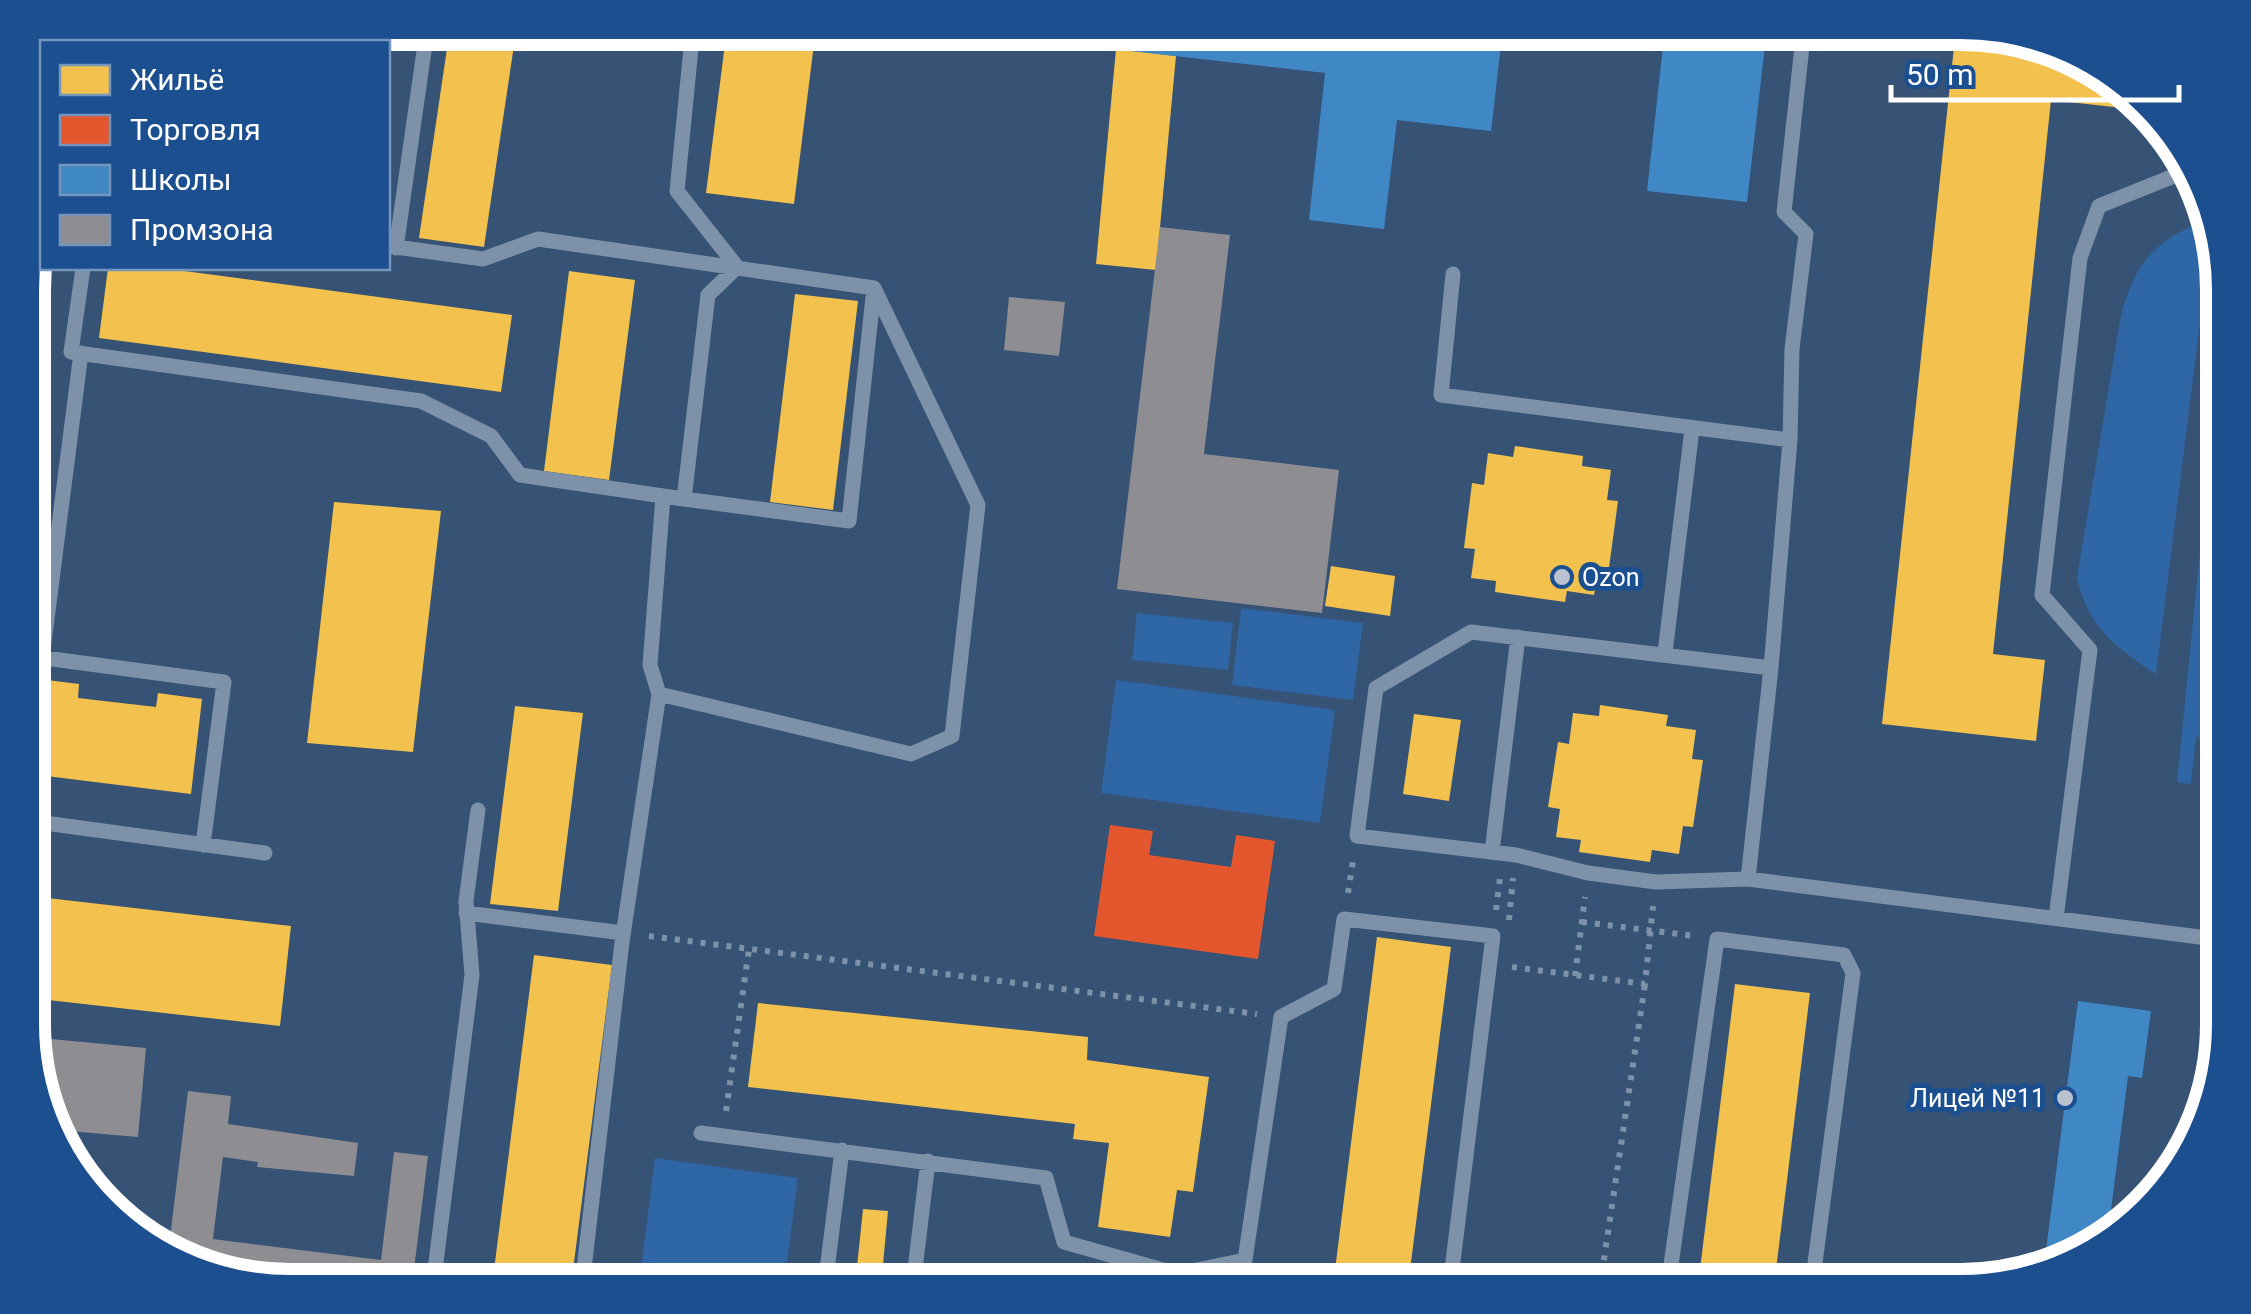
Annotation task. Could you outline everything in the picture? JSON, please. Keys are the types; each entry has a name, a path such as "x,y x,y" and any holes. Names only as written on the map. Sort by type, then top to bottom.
{"lane":[{"path":"1748,879 1771,668 1790,440 1792,349 1806,234 1784,212 1802,45"},
{"path":"424,46 392,247 483,260 538,239 874,288"},
{"path":"690,46 677,191 737,266"},
{"path":"2056,918 2090,650 2042,595 2080,258 2100,206 2177,175"},
{"path":"684,499 708,295 737,266"},
{"path":"83,270 71,352 421,401 491,436 520,476 849,521 874,288"},
{"path":"1452,274 1441,394 1790,440"},
{"path":"659,694 911,754 952,736 978,504 874,288"},
{"path":"45,596 81,353"},
{"path":"1665,653 1692,429"},
{"path":"584,1269 623,933 659,694 650,664 663,496"},
{"path":"1771,668 1471,632 1376,688 1357,836 1504,854 1588,874 1656,882 1748,879 2205,938"},
{"path":"1504,854 1518,637"},
{"path":"45,658 224,682 203,845"},
{"path":"435,1269 472,976 466,913 478,810"},
{"path":"45,823 265,853"},
{"path":"466,913 623,933"},
{"path":"1216,1268 1246,1260 1281,1017 1334,989 1344,919 1501,932 1491,964 1452,1268"},
{"path":"1670,1268 1716,938 1844,955 1852,973 1814,1268"},
{"path":"701,1134 1046,1178 1064,1242 1142,1268"},
{"path":"827,1269 842,1150"},
{"path":"915,1269 928,1161"}],"path":[{"path":"1344,919 1357,836"},
{"path":"1501,932 1504,854"},
{"path":"1501,932 1504,854"},
{"path":"1575,976 1588,874"},
{"path":"1603,1268 1656,882"},
{"path":"1582,922 1716,938"},
{"path":"623,933 1281,1017"},
{"path":"722,1136 749,949"},
{"path":"1491,964 1644,984"}],"shaded area":[{"path":"2197,224 2205,282 2156,674 2128,655 2096,623 2077,578 2121,315 2141,266 2174,236"},
{"path":"2205,501 2205,643 2201,683 2205,747 2196,736 2191,784 2177,782"},
{"path":"1241,608 1363,623 1353,700 1232,685"},
{"path":"1137,613 1233,623 1228,670 1132,660"},
{"path":"1116,680 1335,710 1320,823 1101,793"},
{"path":"655,1158 798,1178 786,1269 641,1269"}],"building: Жильё":[{"path":"1954,45 2025,53 2084,78 2124,108 2051,100 1993,654 2045,660 2036,741 1882,724"},
{"path":"447,46 514,46 484,247 419,238"},
{"path":"725,46 814,46 794,204 706,193"},
{"path":"1116,49 1176,56 1156,270 1096,264"},
{"path":"108,270 177,270 512,315 501,392 99,338"},
{"path":"569,271 635,280 609,480 544,471"},
{"path":"795,294 858,301 833,510 770,502"},
{"path":"1515,446 1583,456 1582,466 1611,470 1607,500 1618,501 1609,568 1598,566 1594,595 1567,591 1565,602 1495,592 1496,581 1471,578 1475,549 1464,548 1472,483 1484,485 1488,453 1513,457"},
{"path":"334,502 441,511 413,752 307,743"},
{"path":"1331,566 1395,576 1390,616 1325,606"},
{"path":"45,680 79,684 78,698 156,707 158,693 202,699 191,794 45,776"},
{"path":"1600,705 1668,715 1666,726 1696,730 1692,759 1703,760 1693,827 1683,826 1679,854 1652,850 1650,862 1579,852 1581,840 1556,837 1560,809 1548,807 1558,742 1569,744 1573,713 1599,716"},
{"path":"515,706 583,713 558,911 490,904"},
{"path":"1414,714 1461,720 1449,801 1403,794"},
{"path":"45,898 291,926 280,1026 45,1000"},
{"path":"1377,937 1451,947 1410,1268 1335,1268"},
{"path":"534,955 612,965 573,1269 494,1269"},
{"path":"1735,984 1810,993 1776,1268 1700,1268"},
{"path":"758,1003 1088,1037 1087,1060 1209,1077 1193,1192 1177,1190 1170,1237 1098,1227 1109,1143 1073,1139 1075,1124 748,1087"},
{"path":"863,1209 888,1211 883,1269 857,1269"}],"building: Торговля":[{"path":"1110,825 1153,831 1149,855 1231,867 1236,835 1275,841 1258,959 1094,936"}],"building: Школы":[{"path":"1501,45 1491,131 1397,120 1384,229 1309,220 1325,73 1083,46"},
{"path":"1663,45 1765,45 1747,202 1647,191"},
{"path":"2078,1001 2151,1011 2142,1078 2128,1076 2111,1210 2118,1211 2084,1236 2046,1253"}],"building: Промзона":[{"path":"1160,227 1230,235 1204,454 1339,470 1322,613 1117,589"},
{"path":"1009,297 1065,302 1059,356 1004,350"},
{"path":"45,425 50,426 45,465"},
{"path":"46,1039 146,1048 138,1137 70,1131 53,1088"},
{"path":"188,1091 231,1096 228,1124 358,1143 354,1176 257,1167 258,1162 223,1157 213,1239 381,1260 394,1152 428,1156 414,1269 258,1267 226,1261 170,1237"}],"place":[{"name":"Ozon","path":"1562,577"},
{"name":"Лицей №11","path":"2065,1098"}]}
